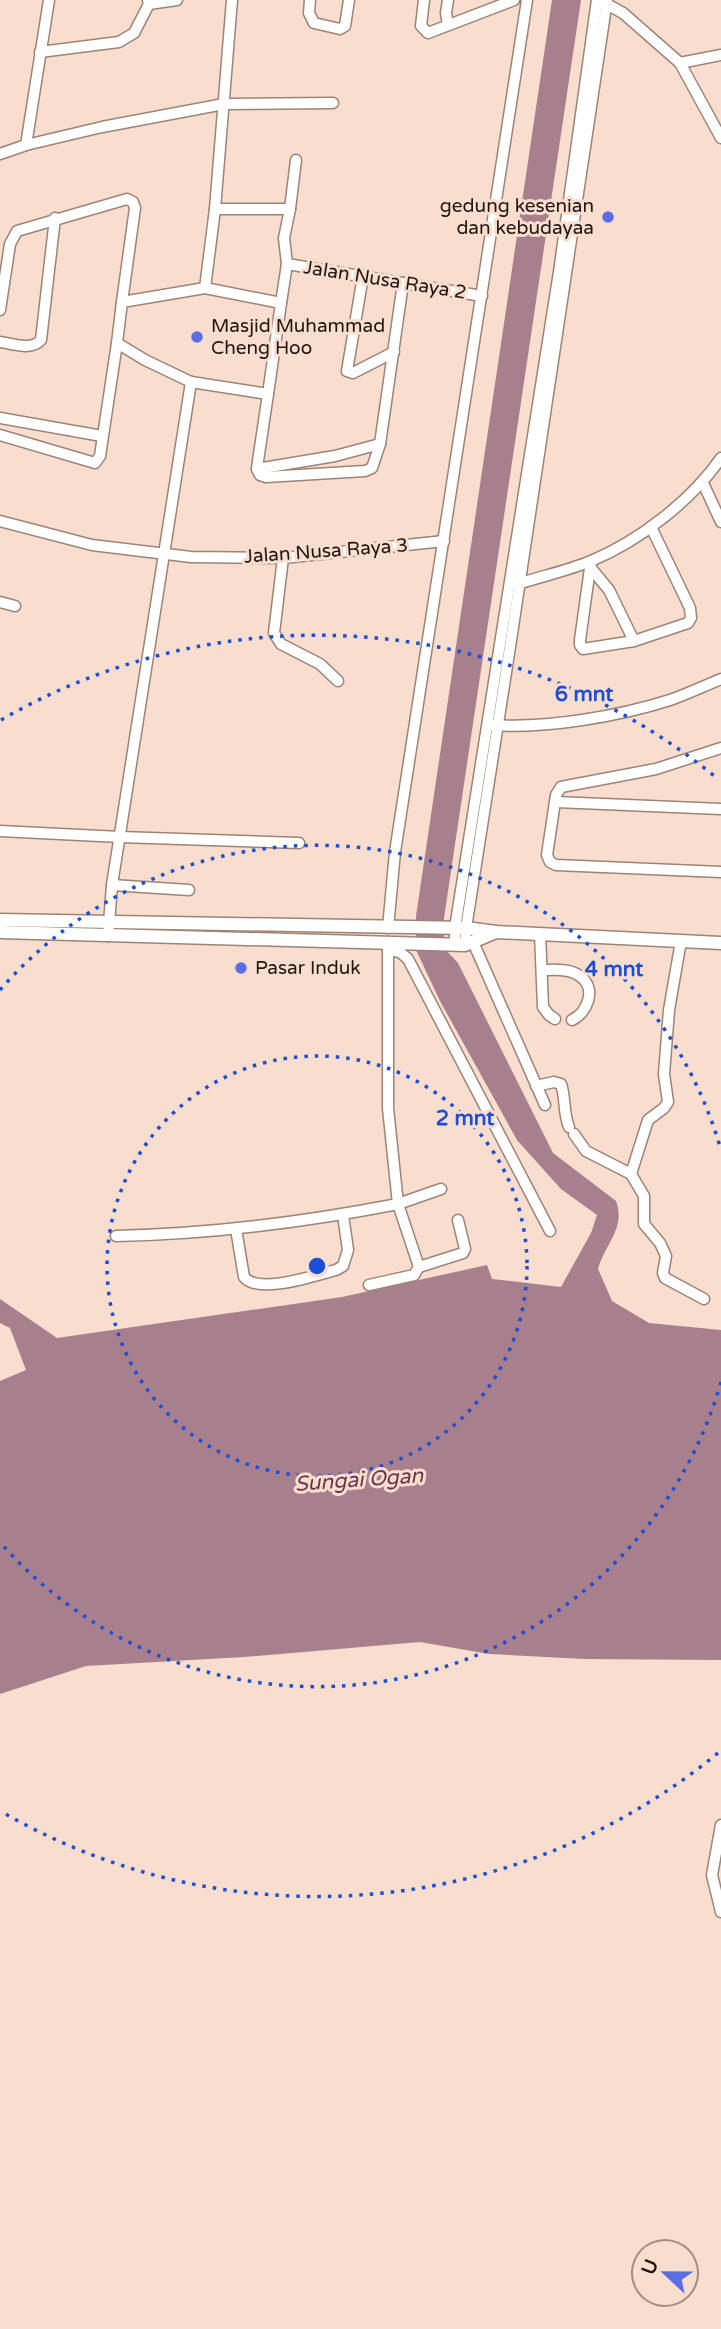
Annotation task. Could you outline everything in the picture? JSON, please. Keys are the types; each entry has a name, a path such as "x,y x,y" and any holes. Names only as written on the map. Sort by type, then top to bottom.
{"street":[{"path":"26,145 49,0"},
{"path":"40,52 119,42 134,33 148,2 177,0"},
{"path":"205,288 215,209 232,0"},
{"path":"310,0 309,13 314,23 340,29 345,26 349,0"},
{"path":"424,0 420,23 422,29 428,33 514,0"},
{"path":"448,0 448,25"},
{"path":"388,928 395,852 527,0"},
{"path":"602,1 623,13 680,63 721,138"},
{"path":"545,1105 460,944 456,928 493,725 570,181 602,1"},
{"path":"514,583 582,181 602,1"},
{"path":"680,63 721,55"},
{"path":"0,154 102,127 224,104 333,103"},
{"path":"296,160 284,238 287,264 257,469 260,475 266,477 365,471 374,464 380,444 403,283"},
{"path":"570,181 582,181"},
{"path":"0,310 10,244 17,230 127,199 133,202 135,208 100,456 93,463 0,435"},
{"path":"215,209 290,209"},
{"path":"0,342 29,347 41,340 55,218"},
{"name":"Jalan Nusa Raya 2","path":"287,264 482,296"},
{"path":"363,276 347,371 353,373 394,352"},
{"path":"122,302 205,288 281,303"},
{"path":"117,343 191,382 268,394"},
{"path":"108,929 112,885 191,382"},
{"path":"0,418 102,436"},
{"path":"257,469 335,456 380,444"},
{"path":"514,583 591,564 651,527 703,483 721,458"},
{"path":"703,483 721,522"},
{"name":"Jalan Nusa Raya 3","path":"0,522 92,545 191,557 283,558 444,541"},
{"path":"591,564 580,645 587,650 634,642 685,624 691,618 690,608 651,527"},
{"path":"283,558 274,633 281,643 320,664 338,681"},
{"path":"591,564 609,590 634,642"},
{"path":"0,602 15,606"},
{"path":"493,725 571,720 612,713 670,700 721,679"},
{"path":"721,748 656,769 564,786 559,790 556,802 547,855 552,864 721,872"},
{"path":"556,802 721,809"},
{"path":"0,831 121,838 299,842"},
{"path":"112,885 189,890"},
{"path":"0,920 388,947 460,944 496,932"},
{"path":"0,932 413,927 721,943"},
{"path":"540,934 543,1007 548,1015 555,1018"},
{"path":"631,1174 648,1120 668,1102 663,1074 669,1010 681,941"},
{"path":"388,947 388,1108 398,1204 419,1267"},
{"path":"388,947 408,959 550,1231"},
{"path":"542,970 570,972 585,981 589,997 582,1014 572,1020"},
{"path":"536,1086 554,1082 561,1084 567,1106 564,1116 586,1151 631,1174 644,1196 643,1221 666,1256 663,1273 665,1278 704,1300"},
{"path":"116,1236 181,1235 343,1215 398,1204 441,1189"},
{"path":"236,1229 244,1277 252,1284 266,1285 344,1266 348,1250 343,1215"},
{"path":"369,1285 414,1275 419,1267 463,1253 465,1249 458,1220"},
{"path":"721,1825 712,1875 721,1912"}],"water":[{"name":"Sungai Ogan","path":"552,0 581,0 444,918 444,948 458,963 553,1153 616,1201 617,1228 598,1269 612,1301 649,1323 721,1330 721,1660 584,1659 489,1654 420,1642 244,1657 86,1666 0,1694 0,1381 26,1370 10,1328 0,1323 0,1299 57,1338 342,1297 487,1265 492,1279 561,1287 591,1233 597,1215 561,1189 517,1140 440,1001 416,950 416,916"}],"place":[{"name":"gedung kesenian dan kebudayaa","path":"608,217"},
{"name":"Masjid Muhammad Cheng Hoo","path":"197,337"},
{"name":"Pasar Induk","path":"241,968"}]}
